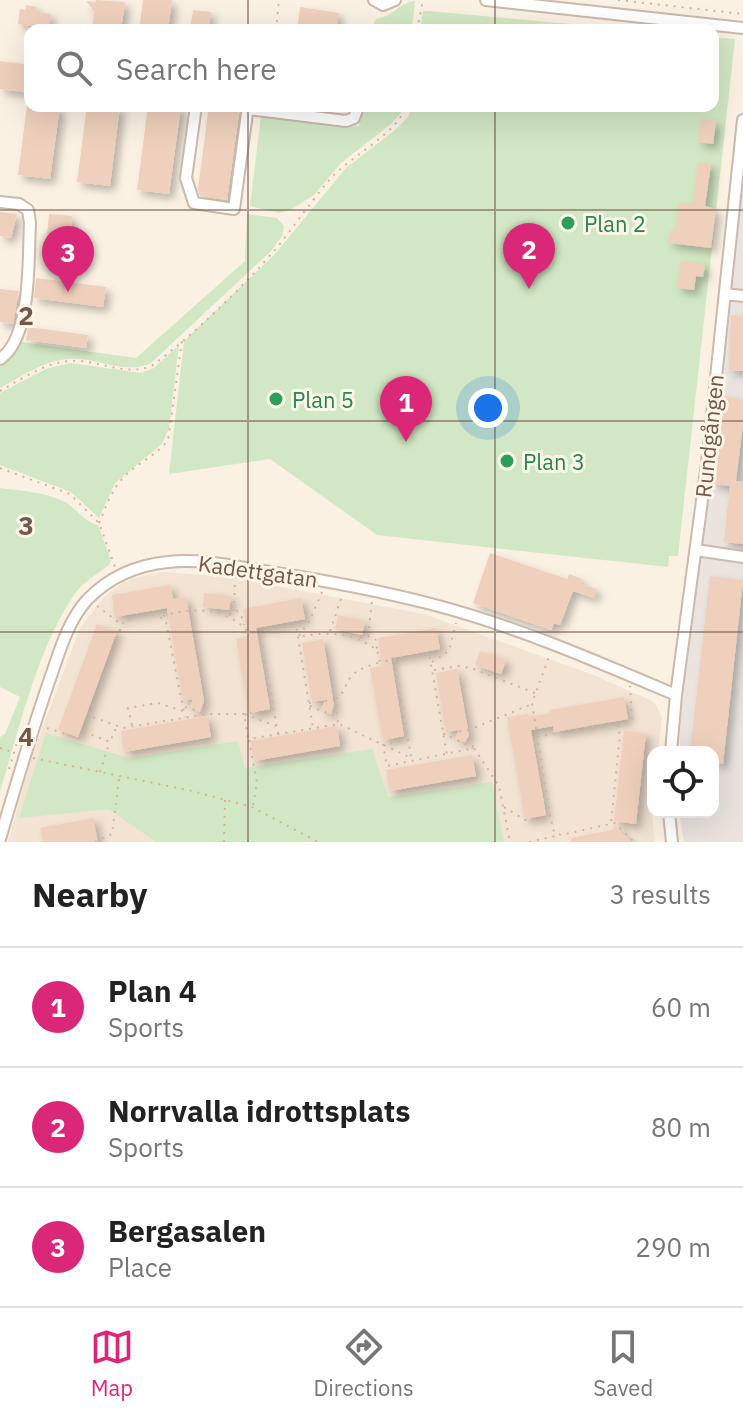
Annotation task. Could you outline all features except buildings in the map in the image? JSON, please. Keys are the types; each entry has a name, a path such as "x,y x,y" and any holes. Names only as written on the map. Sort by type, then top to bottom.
{"street":[{"path":"374,0 383,5 395,0"},
{"path":"486,0 706,24"},
{"path":"719,25 743,28"},
{"path":"195,112 187,188 194,203 234,209 247,112"},
{"path":"278,112 346,121 354,118 356,112"},
{"name":"Rundgången","path":"672,746 743,120"},
{"path":"0,202 19,204 28,210 30,223 20,332 7,355 0,359"},
{"path":"725,294 743,296"},
{"path":"696,550 743,557"},
{"name":"Kadettgatan","path":"0,839 34,723 65,637 88,600 112,579 142,567 172,561 235,567 373,591 459,613 553,645 676,695"},
{"path":"670,818 672,842"}],"path":[{"path":"277,24 279,0"},
{"path":"418,24 423,0"},
{"path":"618,0 743,14"},
{"path":"0,391 45,367 71,361 130,370 146,369 244,282 273,252 332,178 393,126 404,112"},
{"path":"99,523 111,495 124,476 168,440 183,339"},
{"path":"0,468 70,494 99,523 115,567"},
{"path":"234,611 235,567"},
{"path":"298,637 310,620 327,581"},
{"path":"329,632 346,585"},
{"path":"368,636 373,591"},
{"path":"88,600 122,624"},
{"path":"34,723 81,739 122,624 126,620 156,614 203,611 228,615 239,621 249,633 296,625 313,728"},
{"path":"228,615 234,611"},
{"path":"234,611 241,615 244,628"},
{"path":"431,663 449,651 459,613"},
{"path":"162,616 166,622 185,718"},
{"path":"260,632 278,734"},
{"path":"298,637 329,632 359,638 377,650"},
{"path":"359,638 368,636 376,640 380,662"},
{"path":"553,645 532,703 550,816 554,832 561,835"},
{"path":"310,705 341,696 352,675 361,668 429,653 447,755"},
{"path":"394,660 411,760"},
{"path":"432,670 458,666 471,668 536,693"},
{"path":"537,737 610,723 617,726 632,720 629,675"},
{"path":"335,699 339,724"},
{"path":"132,727 128,708 158,703 184,711"},
{"path":"444,734 469,730 532,703"},
{"path":"310,705 338,718"},
{"path":"183,706 207,714"},
{"path":"90,716 123,728 207,714 273,710"},
{"path":"244,714 276,727"},
{"path":"244,714 257,783 252,807"},
{"path":"249,739 339,724 411,760"},
{"path":"99,772 117,726"},
{"path":"611,823 620,734 617,726"},
{"path":"469,730 474,748 499,786 510,842"},
{"path":"83,732 110,742"},
{"path":"444,734 474,748"},
{"path":"383,745 408,740"},
{"path":"383,745 387,766 474,748"},
{"path":"0,748 252,807 318,842"},
{"path":"95,842 112,834 120,776"},
{"path":"224,842 225,800"},
{"path":"503,807 525,820 550,816"},
{"path":"529,842 615,823 634,842"}],"shaded area":[{"path":"743,165 743,842 684,842 680,818 719,818 719,746 679,746 683,682"},
{"path":"163,572 229,577 424,614 591,674 650,700 655,703 662,718 659,746 647,746 647,818 652,818 655,842 8,842 32,756 80,628 104,597 134,578"}],"green space":[{"path":"415,1 413,24 374,24 376,19"},
{"path":"423,11 429,11 570,24 421,24"},
{"path":"719,38 735,39 678,556 669,556 668,567 377,535 270,459 169,474 184,341 275,254 346,168 408,117 410,112 719,112"},
{"path":"361,112 401,112 391,124 341,163 314,195 290,210 279,213 250,206 261,116 359,126"},
{"path":"247,214 277,218 284,226 282,236 271,251 151,363 131,368 80,359 61,360 34,369 0,388 0,366 14,355 22,342 136,358 245,261"},
{"path":"179,345 169,428 162,444 115,483 99,518 71,492 0,465 0,393 46,369 70,363 141,373 154,368"},
{"path":"0,488 42,494 65,502 98,525 111,560 109,565 79,588 60,619 39,666 0,791 0,737 5,734 20,697 0,687"},
{"path":"46,733 129,758 238,741 245,768 372,749 388,797 492,782 504,842 156,842 109,809 19,818"}],"place":[{"name":"Plan 2","path":"568,223"},
{"name":"Norrvalla idrottsplats","path":"529,289"},
{"name":"Bergasalen","path":"68,292"},
{"name":"Plan 5","path":"276,399"},
{"name":"Plan 4","path":"406,442"},
{"name":"Plan 3","path":"507,461"}]}
